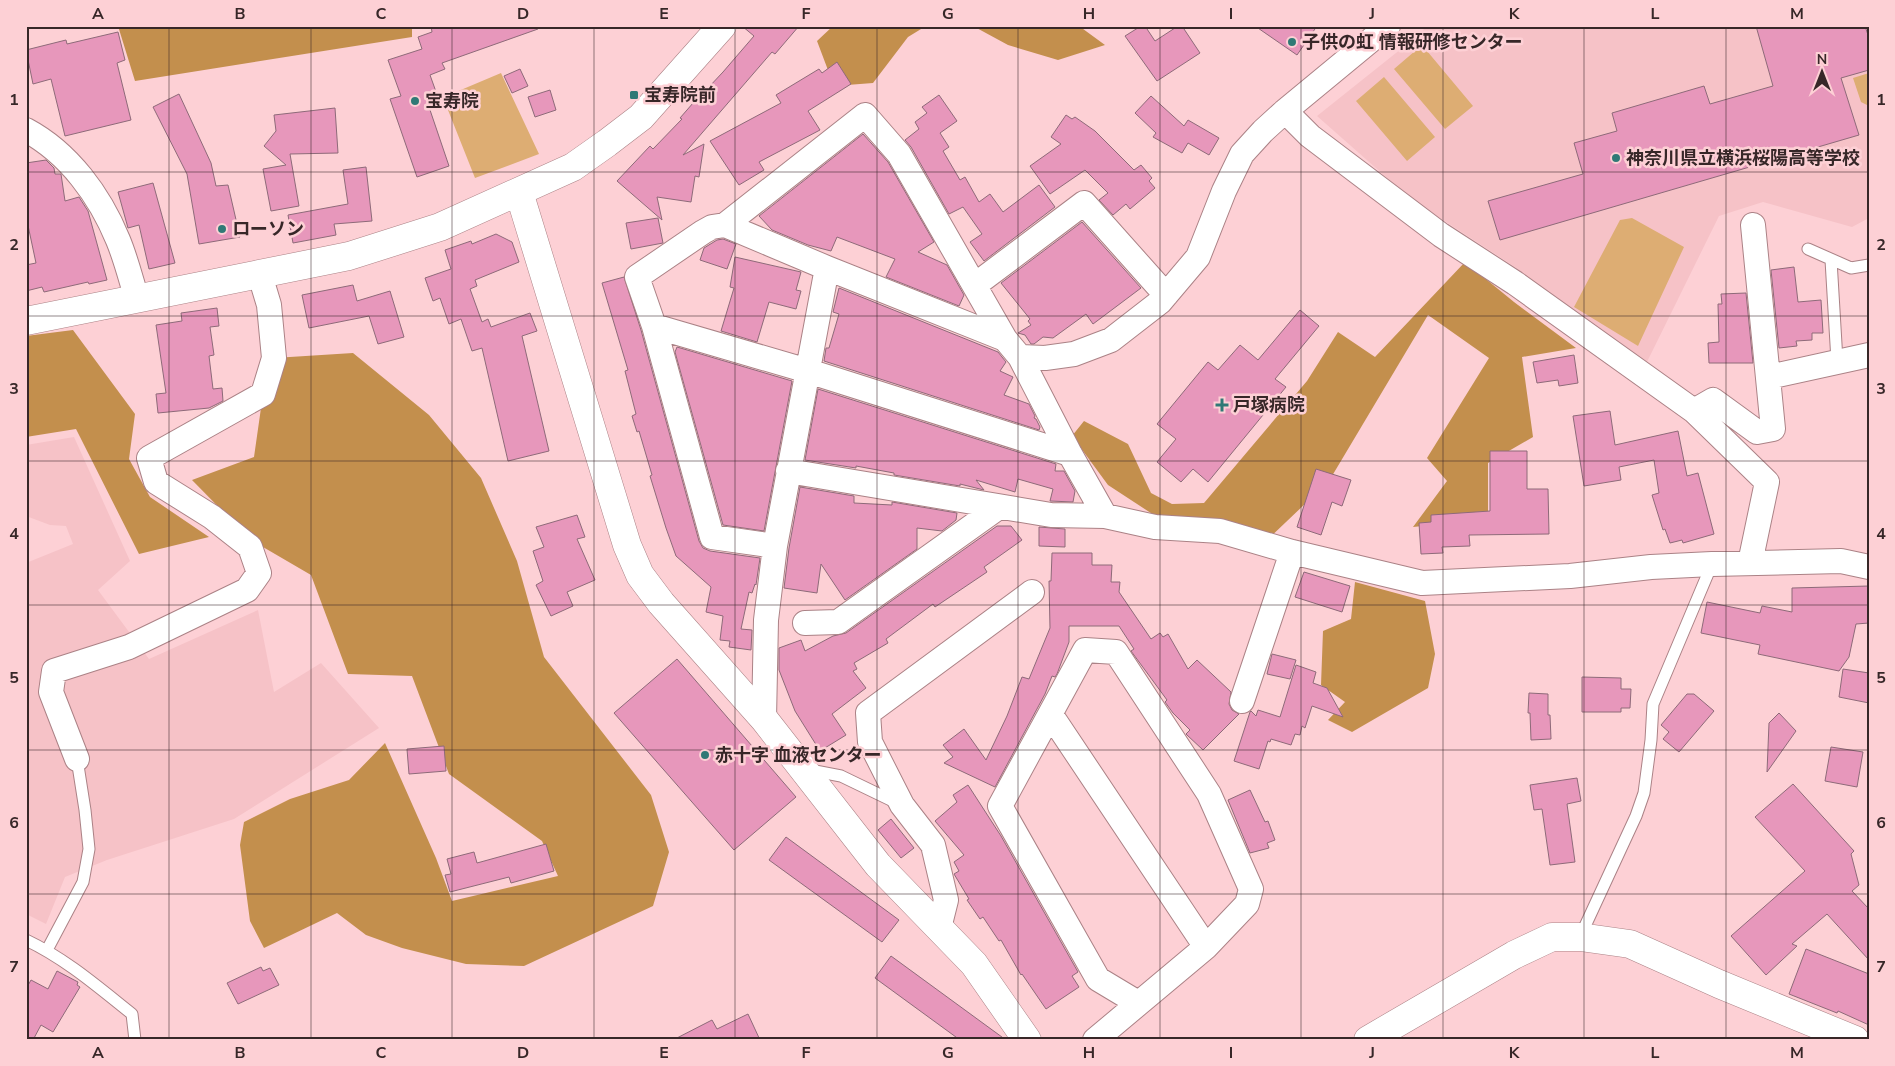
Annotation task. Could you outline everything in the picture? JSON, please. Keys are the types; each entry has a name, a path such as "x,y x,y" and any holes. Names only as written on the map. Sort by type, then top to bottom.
{"street":[{"path":"26,321 349,256 440,227 572,167 640,117 722,26"},
{"path":"1020,358 1045,358 1074,354 1111,340 1160,302 1198,257 1224,190 1242,154 1285,111 1388,26"},
{"path":"1285,111 1310,136 1441,235 1515,283 1694,411 1767,482 1750,563"},
{"path":"775,546 712,537 654,326 637,277 703,232 712,227 725,224 865,115 899,154 1005,339 1020,358 1105,516"},
{"path":"26,130 49,144 72,166 96,196 118,240 137,299"},
{"path":"519,192 627,545 640,575 661,603 764,719 878,865 974,964 1027,1040"},
{"path":"975,285 1084,204 1166,295"},
{"path":"725,224 826,268 1005,339"},
{"path":"1694,411 1713,400 1757,432 1773,430 1753,225"},
{"path":"764,719 766,620 775,546 826,268"},
{"path":"76,758 51,692 54,671 130,647 247,590 259,573 250,547 212,517 156,482 149,458 263,394 274,358 269,305 260,275"},
{"path":"654,326 808,371 1070,454"},
{"path":"1769,377 1869,355"},
{"path":"788,471 1051,515 1105,516 1155,527 1220,531 1292,552 1422,583 1570,576 1651,567 1712,564 1841,561 1869,567"},
{"path":"805,623 838,622 999,507"},
{"path":"1242,701 1292,552"},
{"path":"939,928 946,900 933,845 902,806 870,742 868,713 1032,592"},
{"path":"1095,1040 1206,946 1247,904 1252,888 1209,794 1116,652 1085,650 1000,806 1098,979 1138,1003"},
{"path":"1051,715 1206,946"},
{"path":"1368,1040 1514,955 1552,937 1580,937 1630,944 1719,984 1855,1040"}],"lane":[{"path":"1808,248 1851,268 1869,265"},
{"path":"1832,260 1837,361"},
{"path":"1580,937 1636,816 1644,793 1651,740 1653,704 1712,564"},
{"path":"47,950 83,882 89,849 85,810 76,758"},
{"path":"803,768 841,776 902,806"},
{"path":"26,940 47,950 72,966 132,1014 135,1040"}],"shaded area":[{"path":"118,26 412,26 412,37 135,81"},
{"path":"833,26 926,26 908,37 873,83 834,86 817,41"},
{"path":"973,26 1079,26 1105,45 1058,60 1008,45"},
{"name":"神奈川県立横浜桜陽高等学校","path":"1426,26 1869,26 1869,218 1852,227 1763,202 1719,216 1643,370 1515,267 1411,199 1317,116 1421,33"},
{"path":"1422,45 1473,106 1445,129 1394,69"},
{"path":"501,73 539,154 475,178 448,110 456,92"},
{"path":"1869,73 1869,106 1861,102 1853,78"},
{"path":"1384,77 1435,137 1407,161 1356,101"},
{"path":"1632,218 1684,247 1638,346 1574,307 1620,220"},
{"path":"1465,262 1514,302 1576,348 1522,357 1533,437 1488,463 1488,519 1413,527 1447,481 1427,458 1489,358 1428,315 1329,481 1263,544 1160,519 1108,485 1072,436 1084,421 1128,444 1151,493 1172,504 1204,503 1307,381 1338,332 1375,357"},
{"path":"73,330 135,414 129,459 150,497 209,537 139,554 76,429 26,437 26,336"},
{"path":"353,353 429,415 481,478 517,561 544,657 651,795 669,852 653,906 524,966 466,964 402,948 366,935 337,913 264,948 250,921 240,845 244,822 290,799 349,780 385,743 436,858 452,901 558,876 542,841 449,774 412,676 348,674 311,575 251,540 192,480 254,457 263,394 274,358"},
{"path":"74,437 130,561 98,590 149,659 258,610 274,692 321,663 379,728 234,819 107,860 65,877 46,924 26,914 26,563 73,544 66,526 50,525 26,516 26,445"},
{"path":"1355,582 1425,601 1435,654 1428,688 1352,732 1328,720 1345,702 1321,685 1323,631 1351,619"}],"building":[{"name":"宝寿院","path":"431,26 538,26 538,29 442,63 445,69 430,75 440,103 429,107 449,166 417,177 390,99 401,96 388,60 422,49 418,37 432,32"},
{"path":"742,26 799,26 775,54 772,52 683,155 704,144 699,177 695,176 691,202 657,197 662,220 617,181 650,146 653,149 682,119 680,118 754,36"},
{"path":"1141,26 1145,26 1155,41 1178,26 1182,26 1200,53 1157,81 1125,36"},
{"name":"子供の虹 情報研修センター","path":"1255,26 1317,26 1297,55"},
{"path":"1756,26 1865,26 1869,38 1869,70 1841,78 1859,135 1500,240 1488,201 1583,174 1574,143 1617,131 1612,113 1704,86 1710,104 1773,86"},
{"path":"118,32 125,60 117,63 131,120 65,136 51,79 33,84 26,50 66,40 67,44"},
{"path":"837,62 851,84 808,111 820,130 759,162 764,170 739,185 710,141 781,103 776,95 819,69 822,73"},
{"path":"520,69 528,86 512,93 504,76"},
{"path":"550,90 556,110 535,117 528,97"},
{"path":"179,94 211,163 216,186 228,185 240,237 199,244 187,174 153,107"},
{"path":"939,95 957,121 940,133 949,147 943,151 960,180 965,177 979,202 990,194 1003,212 1039,185 1055,207 984,261 970,242 982,234 963,207 949,214 911,147 905,140 919,129 915,122 927,113 922,107"},
{"path":"1151,96 1184,126 1188,120 1219,138 1209,155 1188,143 1182,153 1153,137 1156,133 1135,113"},
{"path":"335,108 338,153 290,154 299,206 271,211 263,169 286,165 264,146 276,131 274,115"},
{"path":"1066,115 1072,119 1075,117 1095,131 1134,170 1141,165 1152,178 1149,181 1155,188 1130,209 1126,204 1113,215 1099,200 1108,193 1085,170 1050,194 1030,166 1061,144 1051,137"},
{"path":"863,134 888,162 934,242 918,252 947,265 964,295 959,306 886,277 895,259 837,237 831,251 808,245 772,230 759,216"},
{"path":"46,160 54,168 55,174 61,174 65,201 79,197 88,211 107,280 89,284 88,282 44,292 42,287 26,291 26,265 36,263 26,216 26,163"},
{"path":"366,167 372,221 334,224 336,235 293,243 288,215 348,204 343,170"},
{"path":"153,183 175,263 149,269 139,225 128,228 118,192"},
{"path":"658,218 663,243 631,249 626,223"},
{"path":"1082,222 1141,288 1093,324 1086,314 1053,338 1043,337 1034,344 1031,344 1025,335 1018,333 1031,325 1028,321 1030,319 1001,283"},
{"path":"496,234 512,242 519,262 475,280 477,286 470,289 482,322 488,319 491,327 530,313 537,331 522,336 549,451 508,461 482,348 472,351 461,319 449,324 440,298 433,301 425,278 451,269 445,250 471,241 472,244"},
{"path":"723,239 736,244 727,269 700,260 704,248 717,240"},
{"path":"735,257 801,272 796,290 801,291 796,309 769,302 757,342 721,331 734,288 730,287"},
{"path":"1794,267 1798,302 1821,300 1823,333 1812,333 1812,340 1796,341 1797,346 1779,348 1771,270"},
{"path":"624,277 641,330 699,541 703,548 710,551 760,558 756,585 752,593 749,592 741,629 752,630 751,650 729,647 730,641 720,640 723,616 706,612 711,587 676,556 666,528 639,431 637,432 632,416 636,414 625,371 628,370 602,283"},
{"path":"353,285 357,301 390,291 404,337 378,344 369,316 309,328 302,295"},
{"path":"839,288 998,352 1006,362 1000,371 1013,377 1004,395 1029,404 1035,416 1034,418 1040,427 1039,430 824,361 826,348 829,348 839,314 833,312"},
{"path":"1746,293 1753,363 1709,363 1708,343 1719,342 1718,304 1722,304 1721,294"},
{"path":"217,308 219,326 210,327 214,355 209,356 213,389 222,388 223,401 209,408 158,413 156,394 166,393 156,325 182,321 181,313"},
{"name":"戸塚病院","path":"1300,310 1319,326 1275,379 1286,387 1208,482 1193,469 1181,482 1157,462 1176,439 1157,424 1208,362 1218,370 1240,345 1258,360"},
{"path":"677,347 792,381 764,531 723,525 675,352"},
{"path":"1574,355 1578,383 1559,386 1558,380 1537,383 1533,362"},
{"path":"818,389 1056,464 1055,471 1064,471 1075,491 1073,502 1050,501 1053,489 1018,479 1015,492 976,480 984,490 960,484 960,486 894,475 894,473 856,466 856,468 805,460"},
{"path":"1610,411 1615,445 1678,431 1687,476 1698,473 1714,534 1683,543 1682,540 1670,543 1665,529 1663,530 1652,495 1659,493 1654,460 1619,467 1621,480 1584,486 1573,416"},
{"path":"1490,451 1527,451 1527,489 1548,489 1549,534 1469,535 1470,546 1442,547 1443,553 1421,554 1419,523 1431,522 1431,515 1490,511"},
{"path":"1316,469 1351,480 1342,506 1332,502 1321,535 1297,527"},
{"path":"800,487 854,496 854,503 892,505 892,502 957,513 956,520 942,531 917,528 917,549 845,600 821,564 817,593 784,588"},
{"path":"577,515 585,537 577,539 595,580 567,592 573,606 551,616 536,585 543,581 533,551 544,547 536,527"},
{"path":"997,526 1011,526 1022,540 984,567 987,572 935,607 933,604 886,639 888,643 854,663 857,669 853,671 866,688 832,714 846,735 820,751 795,711 779,670 779,648 801,640 805,651 833,636 846,633"},
{"path":"1039,527 1065,529 1065,547 1039,546"},
{"path":"1052,553 1092,553 1092,565 1112,565 1111,582 1120,582 1119,592 1151,639 1160,633 1163,637 1168,634 1188,669 1197,660 1231,692 1229,704 1232,710 1239,714 1203,750 1186,734 1190,730 1165,702 1167,700 1131,651 1134,649 1119,626 1069,626 1069,642 1057,674 1055,677 1052,676 1045,694 995,787 944,763 953,757 943,745 964,729 986,760 1007,716 1022,677 1029,679 1050,628 1049,581 1051,581"},
{"path":"1304,572 1350,586 1342,612 1295,597"},
{"path":"1869,586 1869,623 1856,624 1849,657 1839,671 1758,654 1760,645 1701,633 1707,602 1760,613 1762,606 1792,612 1792,588"},
{"path":"1272,654 1296,660 1290,679 1267,674"},
{"name":"赤十字 血液センター","path":"677,659 796,797 734,850 614,713"},
{"path":"1296,665 1316,672 1313,683 1327,688 1343,717 1312,706 1305,728 1302,726 1300,735 1295,734 1291,745 1271,739 1270,742 1268,741 1259,769 1234,761 1251,711 1256,716 1258,710 1280,717"},
{"path":"1843,669 1869,673 1869,703 1839,697"},
{"path":"1582,677 1621,678 1621,689 1631,689 1630,708 1621,708 1621,712 1582,712"},
{"path":"1529,693 1548,694 1551,739 1531,740 1530,713 1528,713"},
{"path":"1687,694 1694,694 1714,711 1679,752 1663,739 1669,732 1661,725"},
{"path":"1779,713 1796,731 1767,772 1769,723"},
{"path":"444,746 446,771 409,774 407,749"},
{"path":"1831,747 1863,752 1857,787 1825,781"},
{"path":"1577,778 1581,801 1567,804 1575,862 1550,865 1542,809 1534,810 1530,785"},
{"path":"1793,784 1854,851 1851,854 1859,885 1852,891 1869,909 1869,960 1827,914 1792,944 1797,946 1766,975 1731,936 1805,871 1755,817"},
{"path":"968,785 1001,836 1078,972 1072,976 1079,987 1046,1009 1021,975 1001,940 999,941 983,917 980,919 967,900 969,899 954,874 959,871 954,862 964,855 935,821 957,802 953,795"},
{"path":"1250,790 1265,822 1268,821 1275,840 1267,843 1269,848 1250,853 1228,800"},
{"path":"891,819 914,848 901,858 878,830"},
{"path":"786,837 899,920 882,942 769,860"},
{"path":"546,844 554,871 511,883 509,877 450,892 445,875 451,874 447,859 474,852 477,863"},
{"path":"1806,949 1869,974 1869,1025 1838,1011 1837,1013 1789,994"},
{"path":"891,956 1006,1040 960,1040 875,978"},
{"path":"261,967 263,971 270,968 279,985 238,1004 227,983"},
{"path":"57,971 78,982 77,985 80,987 53,1032 41,1025 33,1040 26,1040 26,989 31,980 48,989"},
{"path":"748,1014 760,1040 673,1040 712,1020 717,1029"}],"place":[{"name":"子供の虹 情報研修センター","path":"1292,42"},
{"name":"宝寿院前","path":"634,95"},
{"name":"宝寿院","path":"415,101"},
{"name":"神奈川県立横浜桜陽高等学校","path":"1616,158"},
{"name":"ローソン","path":"222,229"},
{"name":"戸塚病院","path":"1222,405"},
{"name":"赤十字 血液センター","path":"705,755"}]}
